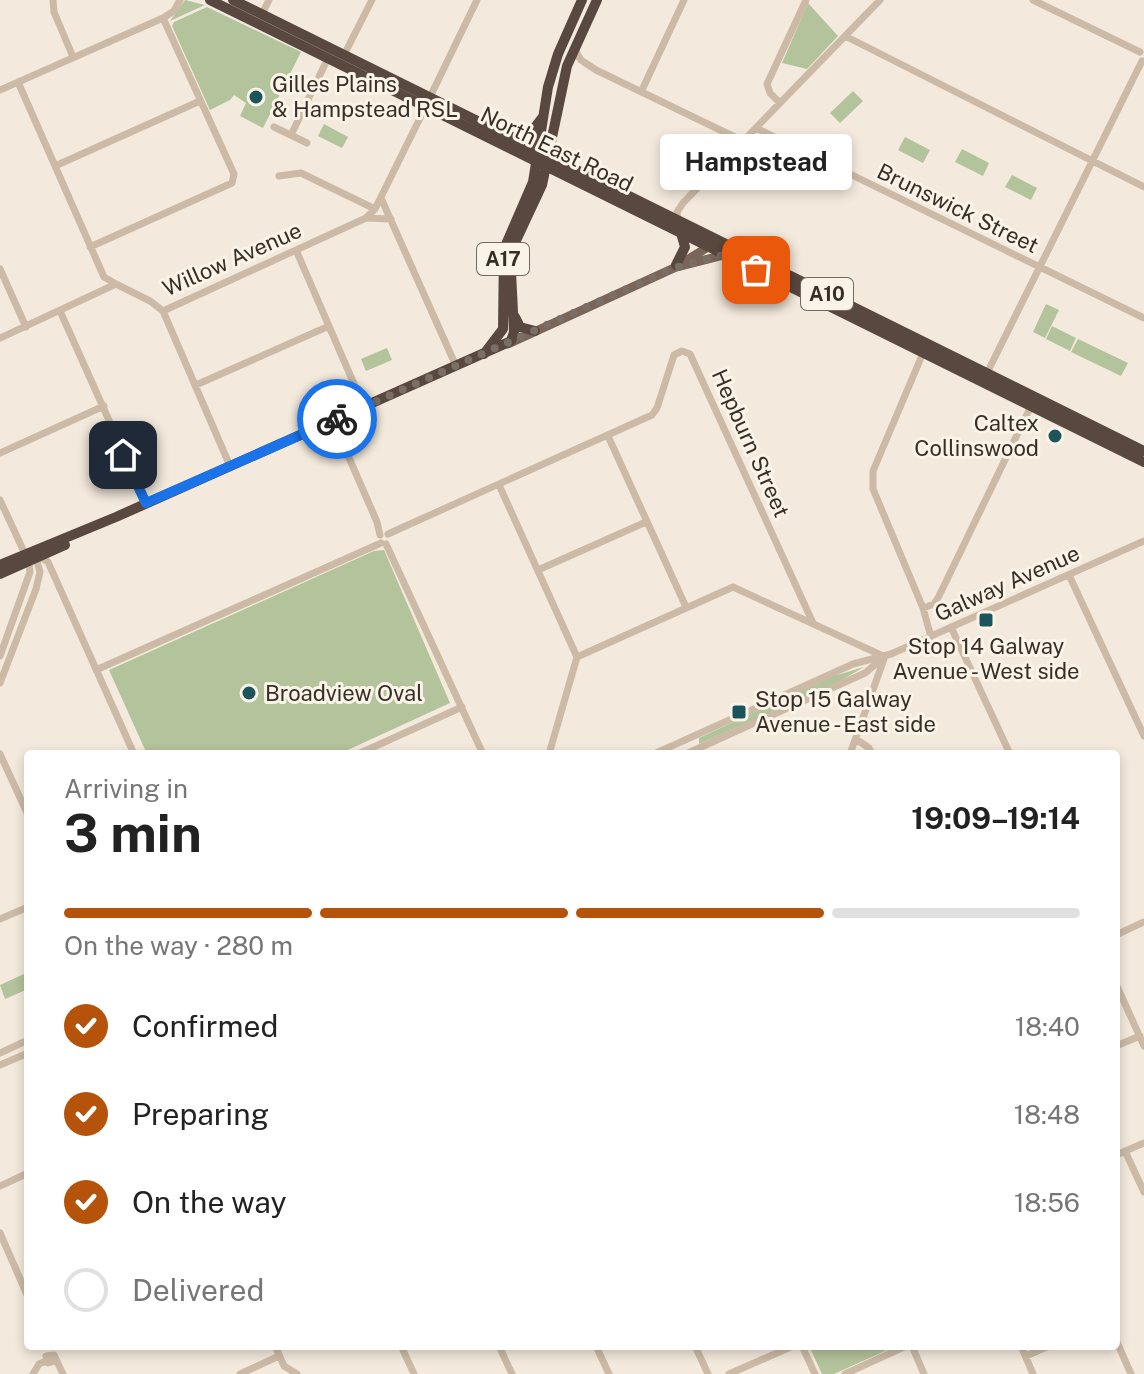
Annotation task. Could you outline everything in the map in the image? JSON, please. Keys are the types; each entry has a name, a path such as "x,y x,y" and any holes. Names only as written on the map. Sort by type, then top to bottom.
{"highway":[{"name":"North East Road","path":"210,0 260,19 337,59 505,136 542,160 678,221 725,250 923,353 984,378 1031,406 1144,462"},
{"name":"North East Road","path":"233,0 260,19"},
{"name":"A17","path":"508,344 513,337 513,247 542,185 542,117 558,54 582,0"},
{"name":"A17","path":"483,355 503,329 504,249 542,160 574,49 597,0"},
{"name":"North East Road","path":"428,102 708,247"},
{"path":"505,136 525,138 542,117"},
{"path":"675,266 685,247 681,233"},
{"path":"708,247 725,250"},
{"name":"North East Road","path":"725,250 984,378 1144,451"},
{"path":"513,311 520,327 535,331"},
{"path":"0,574 146,503 508,344"},
{"path":"0,565 34,555"}],"main road":[{"path":"508,344 675,266 708,247"},
{"path":"675,266 725,250"}],"street":[{"path":"53,0 54,12 73,57"},
{"path":"0,90 163,18 174,11 180,0"},
{"path":"260,19 269,0"},
{"path":"291,135 372,0"},
{"name":"Willow Avenue","path":"116,284 163,311 366,218 381,198 477,0"},
{"path":"642,90 684,0"},
{"path":"780,103 770,93 767,84 805,0"},
{"path":"678,221 679,207 880,0"},
{"path":"984,378 1143,56 1033,0"},
{"path":"90,247 232,183 234,174 163,18"},
{"path":"845,36 1144,187"},
{"path":"574,49 581,60 596,70 743,141"},
{"path":"18,82 104,277 116,284"},
{"path":"55,166 200,101"},
{"path":"274,127 307,143"},
{"name":"Brunswick Street","path":"756,128 1144,318"},
{"path":"279,176 301,173 375,209"},
{"path":"381,198 456,366"},
{"path":"366,218 391,219"},
{"path":"296,250 364,407"},
{"path":"0,269 26,327"},
{"path":"0,338 116,284"},
{"path":"60,311 146,503"},
{"path":"163,311 230,466"},
{"path":"196,385 329,326"},
{"name":"Hepburn Street","path":"608,436 652,415 674,355 682,351 690,354 813,623"},
{"path":"923,353 873,471 873,489 923,608 931,637"},
{"path":"0,453 104,406"},
{"path":"923,608 934,604 939,596 1031,406"},
{"path":"333,421 481,750"},
{"path":"96,670 608,436 686,607"},
{"path":"499,485 577,657 550,750"},
{"path":"0,500 34,555 40,572 0,683"},
{"path":"538,570 646,522"},
{"name":"Galway Avenue","path":"663,750 853,664 885,657 1144,541"},
{"path":"0,656 34,555"},
{"path":"34,555 48,562 132,750"},
{"path":"1069,575 1144,736"},
{"path":"577,657 733,587 885,657 852,750"},
{"path":"951,627 1008,750"},
{"name":"Galway Avenue","path":"695,750 865,673 885,657"},
{"path":"367,750 462,707"},
{"path":"856,739 870,750"},
{"path":"0,754 24,806"},
{"path":"0,919 24,909"},
{"path":"1120,933 1144,922"},
{"path":"1120,993 1144,1046"},
{"path":"1120,1044 1140,1036"},
{"path":"0,1053 24,1042"},
{"path":"0,1065 24,1055"},
{"path":"1120,1153 1144,1143"},
{"path":"1125,1151 1144,1192"},
{"path":"0,1186 24,1175"},
{"path":"0,1233 24,1288"},
{"path":"1120,1349 1131,1374"},
{"path":"277,1350 284,1366 297,1374"},
{"path":"403,1350 414,1374"},
{"path":"501,1350 512,1374"},
{"path":"598,1350 609,1374"},
{"path":"697,1350 708,1374"},
{"path":"729,1374 784,1350"},
{"path":"804,1350 815,1374"},
{"path":"845,1374 900,1350"},
{"path":"911,1350 924,1374"},
{"path":"1023,1350 1033,1374"},
{"path":"1026,1356 1040,1350"},
{"path":"240,1374 279,1356"},
{"path":"33,1374 39,1364 52,1357"},
{"path":"45,1374 52,1357"},
{"path":"52,1357 63,1374"}],"green space":[{"path":"185,0 205,5 170,21"},
{"path":"808,3 838,36 807,69 782,63"},
{"path":"207,7 301,52 263,128 240,116 246,103 234,95 210,110 172,26 174,22"},
{"path":"853,91 863,101 840,123 830,113"},
{"path":"324,124 348,137 342,148 318,136"},
{"path":"905,137 930,150 923,163 898,150"},
{"path":"962,149 989,163 983,176 955,162"},
{"path":"1012,175 1037,188 1031,200 1005,187"},
{"path":"1046,304 1059,310 1045,338 1033,332"},
{"path":"1052,326 1076,338 1070,351 1046,339"},
{"path":"1078,339 1128,363 1121,376 1071,352"},
{"path":"387,348 392,360 366,371 361,359"},
{"path":"384,550 450,703 348,750 145,750 109,670 374,551"},
{"path":"864,667 830,687 782,707 781,700 834,676"},
{"path":"770,705 775,711 699,744 699,738"},
{"path":"24,974 24,991 5,999 0,985"},
{"path":"811,1350 887,1350 834,1374 822,1374"}],"way so far":[{"path":"337,419 674,268 724,255 756,270"}],"place":[{"name":"Gilles Plains & Hampstead RSL","path":"256,97"},
{"name":"Hampstead","path":"756,270"},
{"name":"Caltex Collinswood","path":"1055,436"},
{"name":"Stop 14 Galway Avenue - West side","path":"986,620"},
{"name":"Broadview Oval","path":"249,693"},
{"name":"Stop 15 Galway Avenue - East side","path":"739,712"}],"route":[{"path":"123,455 146,503 337,419"}]}
